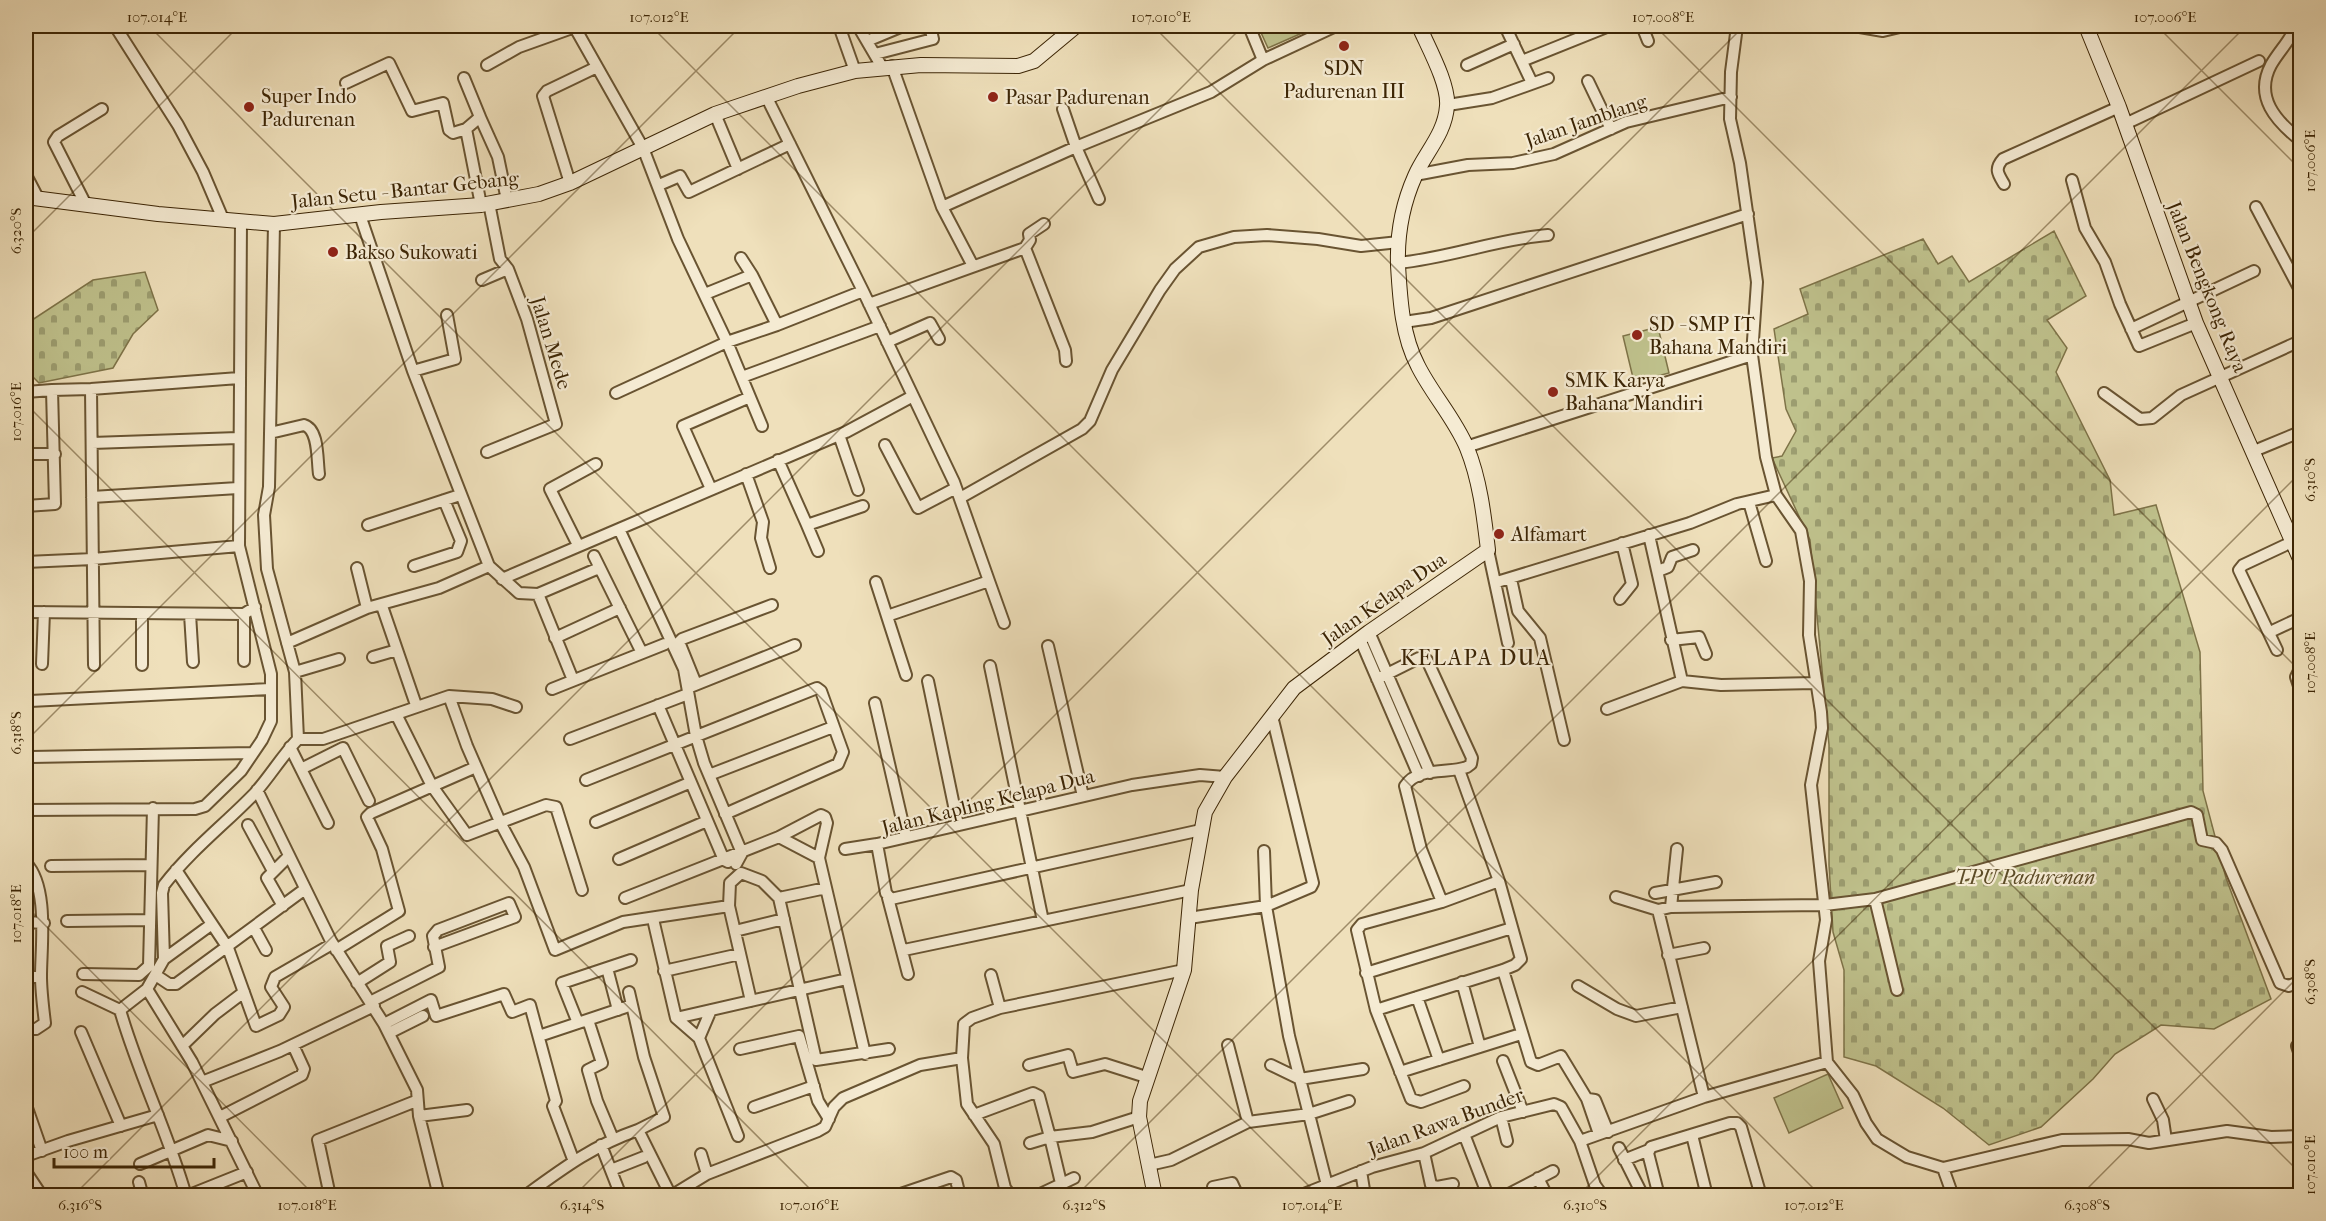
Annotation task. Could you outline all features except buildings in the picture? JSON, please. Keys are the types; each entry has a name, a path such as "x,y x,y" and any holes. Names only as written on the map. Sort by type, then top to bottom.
{"main road":[{"name":"Jalan Setu - Bantar Gebang","path":"32,197 274,224 485,204 539,194 570,183 715,114 798,86 883,62 1018,66 1034,61 1076,26"},
{"path":"1419,26 1440,75 1448,105 1436,142 1415,175 1404,209 1398,263 1404,322 1407,341 1418,366 1466,447 1482,502 1488,550"},
{"name":"Jalan Bengkong Raya","path":"2086,26 2119,107 2196,323 2301,559"},
{"name":"Jalan Kelapa Dua","path":"1155,1196 1139,1117 1140,1101 1146,1077 1184,969 1191,890 1205,812 1225,777 1294,688 1364,635 1488,550"}],"street":[{"path":"115,26 175,122 203,172 223,219"},
{"path":"487,65 519,47 575,26 644,148 678,239 727,342 762,426"},
{"path":"855,71 840,28 857,26 883,62 942,207 973,266"},
{"path":"867,41 903,26"},
{"path":"883,62 893,50 933,39 930,26"},
{"path":"1249,26 1263,60"},
{"path":"942,207 1076,147 1211,92 1263,60 1336,26"},
{"path":"1505,26 1532,83"},
{"path":"1522,61 1609,26"},
{"path":"1642,26 1648,41"},
{"path":"1737,26 1730,119 1748,214 1757,282 1752,355 1766,457 1776,495 1801,531 1810,581 1809,635 1822,728 1811,785 1826,920 1819,962 1827,1062 1853,1095 1866,1123 1877,1139 1907,1157 1943,1168 2061,1140 2128,1139 2149,1143 2227,1131 2271,1137 2301,1136"},
{"path":"1854,26 1883,32 1904,26"},
{"path":"2296,26 2291,38 2271,65 2264,92 2267,106 2288,130 2301,140"},
{"path":"886,33 893,50"},
{"path":"1467,66 1514,44"},
{"path":"2125,124 2259,61"},
{"path":"346,83 389,63 412,111 441,103 444,105 449,130 453,133 466,129 480,117"},
{"path":"570,183 543,96 547,91 597,67"},
{"path":"464,78 498,157 507,200"},
{"path":"1448,105 1492,98 1548,78"},
{"path":"1588,81 1611,129"},
{"name":"Jalan Jamblang","path":"1415,175 1468,165 1513,164 1554,154 1626,122 1731,97"},
{"path":"767,98 887,340 958,493 1004,623"},
{"path":"2004,184 1997,172 1997,165 2003,159 2119,107"},
{"path":"86,204 54,142 58,136 102,109"},
{"path":"1063,109 1076,147 1099,199"},
{"path":"715,114 738,169"},
{"name":"Jalan Mede","path":"466,129 500,259 508,269 528,319 556,424 487,452"},
{"path":"659,185 681,176 689,192 790,144"},
{"path":"26,175 32,197"},
{"path":"2072,180 2085,228 2105,262 2139,346 2145,346 2196,323"},
{"path":"2256,207 2301,290"},
{"path":"1404,322 1431,318 1748,214"},
{"path":"360,215 413,371 489,566 519,593 538,594 599,568"},
{"path":"26,810 195,809 205,806 240,771 262,740 270,721 270,674 238,546 241,222"},
{"path":"274,224 269,487 264,515 267,569 295,672 294,743 301,769 328,823"},
{"path":"869,304 1025,248 1030,240 1029,234 1044,224"},
{"path":"1398,263 1456,255 1510,238 1548,235"},
{"path":"885,445 918,508 958,493 1082,429 1090,421 1112,370 1160,290 1175,269 1199,247 1234,237 1267,236 1318,238 1361,246 1399,242"},
{"path":"1025,248 1065,350 1066,361"},
{"path":"741,258 753,276 777,325"},
{"path":"482,280 508,269"},
{"path":"2131,329 2254,271"},
{"path":"705,294 753,276"},
{"path":"616,393 727,342 863,291"},
{"path":"413,371 455,358 447,315"},
{"path":"887,340 916,323"},
{"path":"887,340 930,323 939,339"},
{"path":"742,377 880,326"},
{"path":"2104,393 2140,419 2152,418 2181,395 2301,341"},
{"path":"1466,447 1752,355"},
{"path":"26,392 239,378"},
{"path":"91,389 94,665"},
{"path":"26,506 55,504 52,390"},
{"path":"502,579 578,544 619,529 839,435 913,396"},
{"path":"711,489 683,426 750,397"},
{"path":"270,433 304,425 309,426 314,432 319,474"},
{"path":"2254,451 2301,432"},
{"path":"839,435 858,490"},
{"path":"92,443 238,438"},
{"path":"26,454 55,454"},
{"path":"778,460 818,551"},
{"path":"578,544 550,489 596,464"},
{"path":"746,474 763,522 761,538 770,568"},
{"path":"92,497 238,488"},
{"path":"368,525 460,495"},
{"path":"1497,582 1776,495"},
{"path":"414,566 457,552 460,548 461,542 444,500"},
{"path":"1749,502 1766,561"},
{"path":"807,525 863,506"},
{"path":"619,529 684,669 691,689"},
{"path":"1649,535 1682,681"},
{"path":"2277,650 2240,570 2243,565 2292,542"},
{"path":"1620,599 1632,584 1622,543"},
{"path":"26,562 93,559 238,546"},
{"path":"1488,550 1497,582 1508,643"},
{"path":"1658,571 1668,567 1672,557 1693,550"},
{"path":"594,556 642,653"},
{"path":"287,643 367,608 382,606 439,588 489,566"},
{"path":"357,568 367,608"},
{"path":"1511,579 1518,611 1540,638 1564,740"},
{"path":"887,616 989,581"},
{"path":"876,582 906,675"},
{"path":"538,594 573,680"},
{"path":"751,1001 729,906 730,883 739,868 742,853 709,775 696,736 691,689 679,642 772,605"},
{"path":"382,606 416,705"},
{"path":"26,612 244,614 255,607"},
{"path":"555,638 620,608"},
{"path":"42,664 44,612"},
{"path":"142,614 142,664"},
{"path":"190,614 194,662"},
{"path":"244,614 244,661"},
{"path":"2270,632 2301,618"},
{"path":"1364,635 1425,774"},
{"path":"1671,640 1699,637 1706,654"},
{"path":"552,689 665,644"},
{"path":"570,739 658,705 795,645"},
{"path":"1048,646 1083,796"},
{"path":"373,657 397,650"},
{"path":"1382,677 1419,658 1427,660 1472,758 1471,764 1459,770 1450,769 1425,774 1409,780 1405,786 1421,849 1442,902"},
{"path":"295,672 339,659"},
{"path":"990,666 1043,921"},
{"path":"2301,669 2296,677 2301,689"},
{"path":"928,681 958,825"},
{"path":"1607,709 1682,681 1721,685 1815,683"},
{"path":"586,780 811,688 821,691 843,752 838,764 725,814"},
{"path":"26,704 30,700 271,689"},
{"path":"449,696 501,824 524,867 555,950 622,922 729,906"},
{"path":"120,1010 147,989 157,976 164,959 163,889 176,870 257,790 294,743 323,739 416,705 449,696 492,699 516,707"},
{"path":"875,703 906,837"},
{"path":"658,705 689,783 724,860 762,881 779,898 816,1060 889,1049"},
{"path":"396,714 432,786 467,835 546,805 556,807 582,890"},
{"path":"1189,918 1266,906 1311,887 1313,883 1272,716"},
{"path":"709,775 833,727"},
{"path":"301,769 343,748 369,801"},
{"path":"26,753 31,756 252,753"},
{"path":"176,870 228,948 256,1026 279,1016 284,1007 272,987 275,977 399,910 382,849 367,817 476,766"},
{"path":"1376,1010 1503,970 1515,965 1521,959 1499,881 1459,770"},
{"name":"Jalan Kapling Kelapa Dua","path":"908,974 904,950 888,898 877,844 1083,796 1200,775 1225,777"},
{"path":"596,822 689,783"},
{"path":"257,790 334,947 386,1028 417,1090 416,1101 419,1116 439,1196"},
{"path":"83,974 139,975 149,966 153,808"},
{"path":"1616,897 1658,910 1671,907 1825,905 1875,899 2046,850 2194,812 2202,840 2216,843 2222,850 2280,983 2289,986 2301,981"},
{"path":"626,897 742,853 821,815 825,817 827,823 819,858 865,1054"},
{"path":"619,859 707,821"},
{"path":"248,825 273,871"},
{"path":"888,898 1201,830"},
{"path":"779,837 819,858"},
{"path":"845,849 877,844"},
{"path":"1671,907 1677,849"},
{"path":"1264,850 1266,906 1289,1036 1327,1185"},
{"path":"283,906 268,880 273,871 289,856"},
{"path":"26,863 33,874 44,923 41,977 45,1023 36,1029 26,1029"},
{"path":"51,866 151,865"},
{"path":"1464,1086 1415,1102 1400,1072 1376,1010 1357,930 1358,927 1442,902 1499,881"},
{"path":"1654,893 1716,882"},
{"path":"779,898 826,888"},
{"path":"157,976 170,984 176,984 228,948 305,889"},
{"path":"904,950 1191,890"},
{"path":"1875,899 1897,990"},
{"path":"202,1082 292,1045 439,967 434,947 433,936 438,930 509,903 514,917 434,947"},
{"path":"1658,910 1704,1098"},
{"path":"653,919 676,1018 699,1038 738,1136"},
{"path":"735,931 784,919"},
{"path":"67,921 150,920"},
{"path":"26,922 44,923"},
{"path":"164,959 212,924"},
{"path":"254,928 266,950"},
{"path":"1366,973 1512,928"},
{"path":"357,983 390,962 387,946 409,936"},
{"path":"1668,955 1704,948"},
{"path":"664,971 740,954"},
{"path":"613,1138 597,1101 588,1070 602,1063 562,983 631,960"},
{"path":"608,968 618,1010"},
{"path":"1011,1196 1005,1188 994,1144 967,1104 962,1058 964,1024 972,1018 1000,1008 1184,969"},
{"path":"1503,970 1531,1062 1538,1065 1561,1056 1587,1099 1595,1100 1604,1133"},
{"path":"991,975 1000,1008"},
{"path":"26,977 41,977"},
{"path":"676,1018 847,978"},
{"path":"1462,982 1480,1047"},
{"path":"1578,986 1617,1010 1636,1016 1682,1007"},
{"path":"147,989 202,1082 258,1196"},
{"path":"82,992 120,1010 173,1150 187,1196 247,1172"},
{"path":"525,1196 573,1159 613,1138 638,1130 664,1117 645,1057 629,992"},
{"path":"182,1046 215,1014 244,993"},
{"path":"386,1028 431,1000 436,1016 504,994 512,1012 530,1005 556,1101 554,1106 573,1159"},
{"path":"1417,997 1439,1060"},
{"path":"539,1036 632,1005"},
{"path":"699,1038 711,1010"},
{"path":"386,1028 423,1016"},
{"path":"81,1032 121,1126"},
{"path":"1400,1072 1521,1034"},
{"path":"740,1049 799,1036 818,1101 829,1119"},
{"path":"220,1117 302,1075 304,1069 292,1045"},
{"path":"1228,1045 1248,1122"},
{"path":"1029,1065 1068,1055 1073,1072 1105,1064 1146,1077"},
{"path":"638,1130 671,1196 707,1174 818,1131 825,1127 834,1107 855,1093 920,1065 962,1058"},
{"path":"1503,1060 1523,1112"},
{"path":"1603,1196 1595,1185 1580,1141 1704,1098 1827,1062"},
{"path":"1271,1065 1300,1078 1363,1069"},
{"path":"754,1107 814,1086"},
{"path":"974,1115 1036,1094 1050,1137 1061,1183"},
{"path":"2153,1099 2163,1120 2166,1140"},
{"path":"330,1196 318,1140 416,1101"},
{"path":"1149,1165 1171,1160 1248,1122 1309,1114 1349,1101"},
{"name":"Jalan Rawa Bunder","path":"1299,1196 1361,1171 1424,1153 1501,1118 1554,1104 1562,1107 1580,1141"},
{"path":"26,1105 42,1151"},
{"path":"419,1116 467,1110"},
{"path":"26,1156 158,1115"},
{"path":"1030,1143 1050,1137 1092,1132 1139,1117"},
{"path":"1501,1118 1507,1141"},
{"path":"1624,1160 1692,1135 1737,1123 1741,1127 1761,1196"},
{"path":"1464,1134 1488,1196"},
{"path":"140,1164 208,1135 232,1141"},
{"path":"1692,1135 1707,1196"},
{"path":"601,1145 621,1196"},
{"path":"1619,1148 1643,1196"},
{"path":"1649,1150 1659,1196"},
{"path":"1424,1153 1431,1185 1437,1187 1453,1184"},
{"path":"701,1155 707,1174"},
{"path":"611,1170 644,1157"},
{"path":"1943,1168 1953,1196"},
{"path":"1361,1171 1365,1196"},
{"path":"1505,1196 1553,1171"},
{"path":"26,1172 34,1189"},
{"path":"895,1196 951,1177 956,1180 960,1196"},
{"path":"1036,1195 1074,1178"},
{"path":"1538,1178 1547,1196"},
{"path":"134,1196 142,1193 139,1182"},
{"path":"1213,1187 1232,1183 1238,1196"}],"green space":[{"path":"1258,26 1318,26 1268,48"},
{"name":"TPU Padurenan","path":"2054,231 2086,296 2047,320 2067,348 2056,372 2110,480 2114,515 2156,505 2200,652 2203,791 2226,878 2271,999 2214,1029 2161,1025 2115,1054 2093,1079 2041,1127 1989,1145 1943,1108 1876,1066 1844,1057 1844,970 1833,932 1829,865 1829,745 1810,540 1772,458 1782,456 1796,431 1786,409 1774,329 1808,314 1800,289 1923,239 1938,264 1952,256 1969,282"},
{"path":"145,272 158,310 133,334 113,368 39,383 26,370 26,324 93,280"},
{"path":"1658,327 1669,373 1634,382 1623,336"},
{"path":"1828,1074 1843,1108 1789,1133 1774,1098"}],"place":[{"name":"SDN Padurenan III","path":"1344,46"},
{"name":"Pasar Padurenan","path":"993,97"},
{"name":"Super Indo Padurenan","path":"249,107"},
{"name":"Bakso Sukowati","path":"333,252"},
{"name":"SD - SMP IT Bahana Mandiri","path":"1637,335"},
{"name":"SMK Karya Bahana Mandiri","path":"1553,392"},
{"name":"Alfamart","path":"1499,534"}],"district":[{"name":"KELAPA DUA","path":"1476,658"}]}
